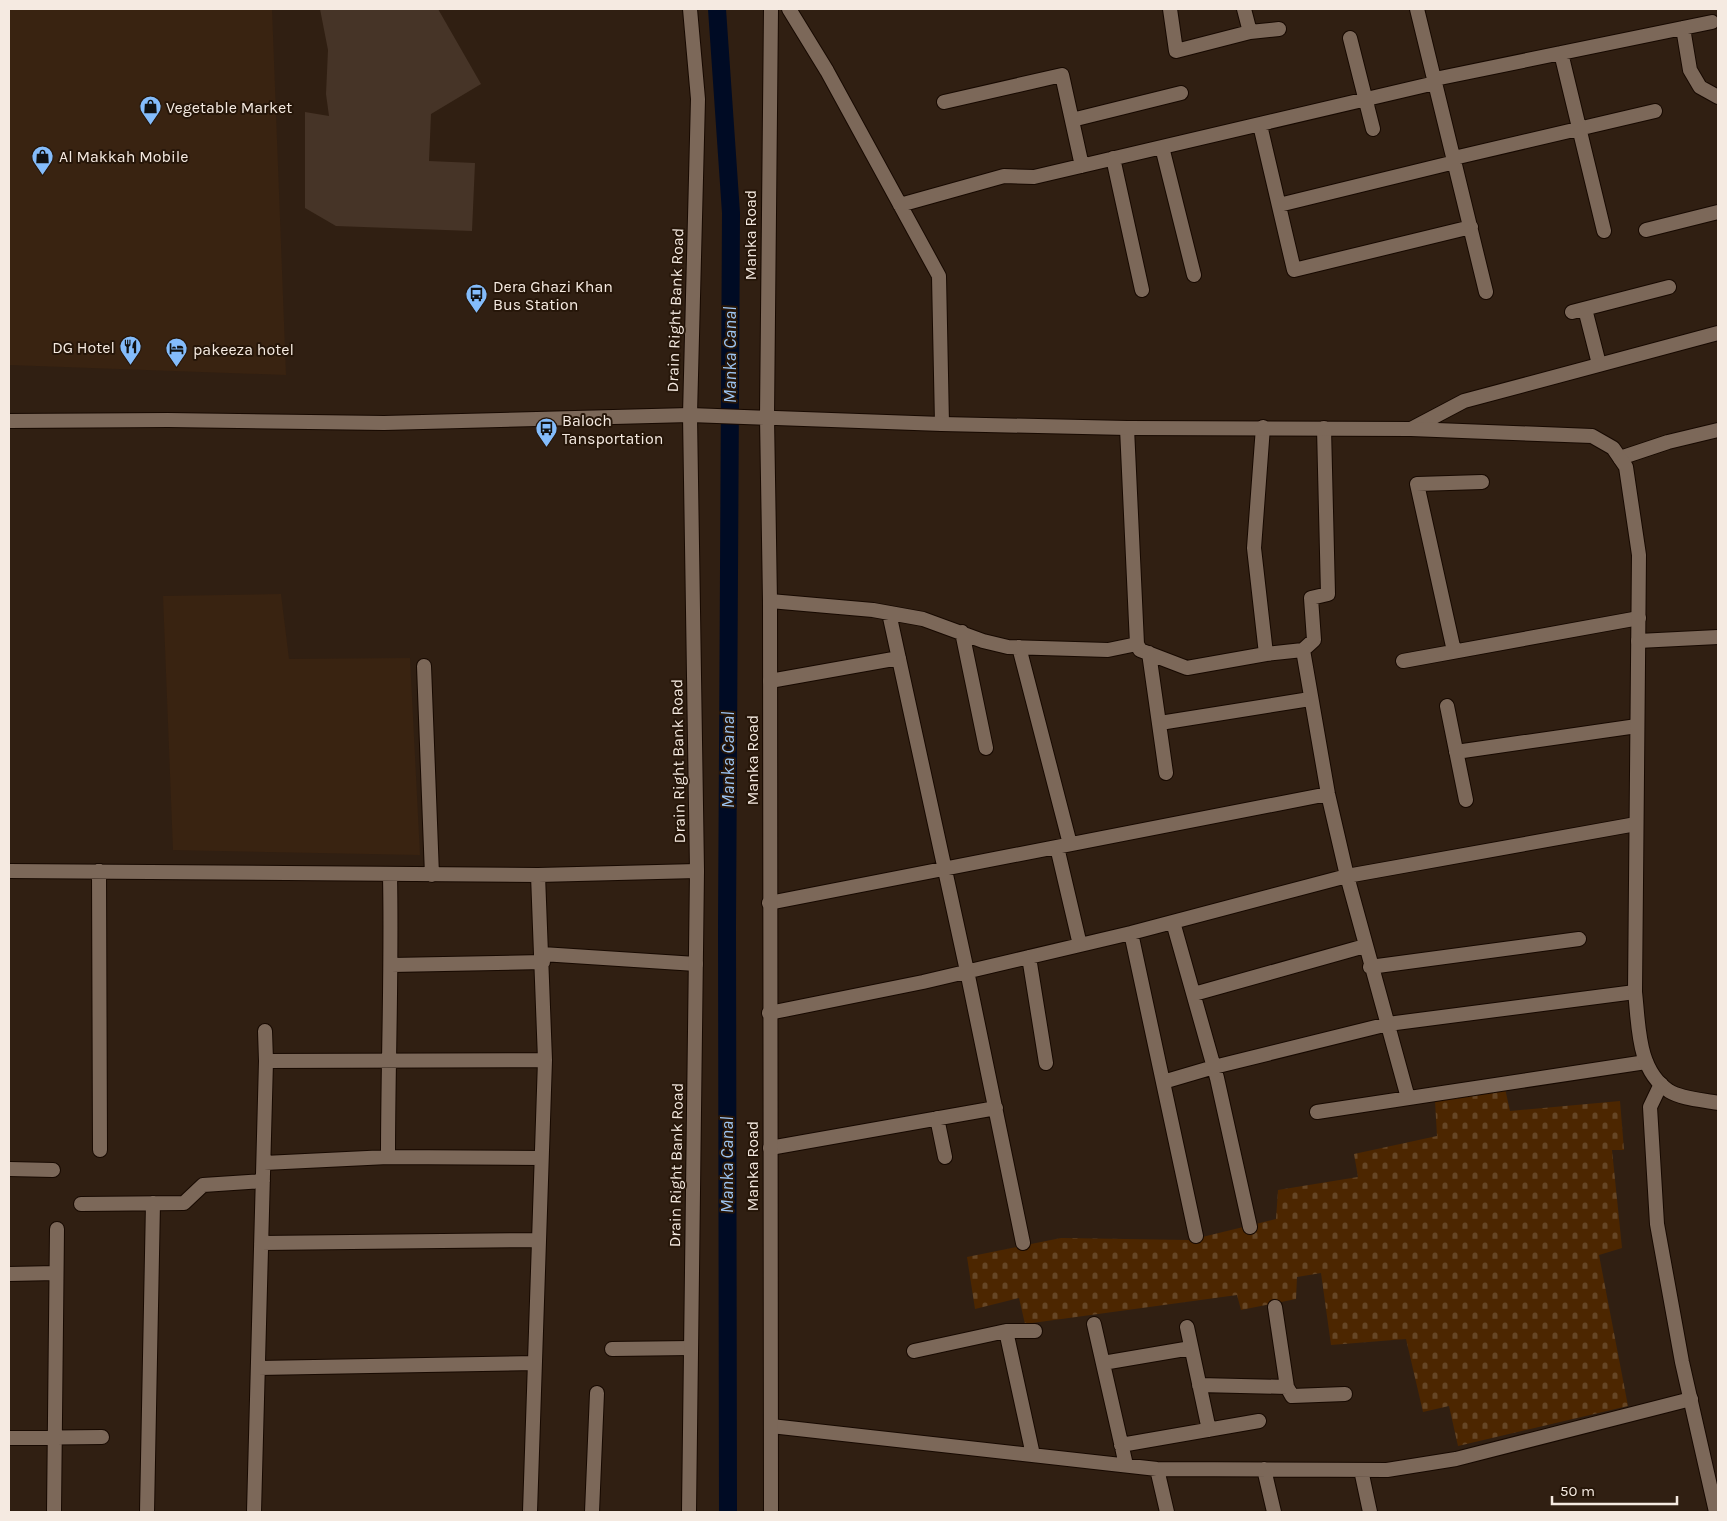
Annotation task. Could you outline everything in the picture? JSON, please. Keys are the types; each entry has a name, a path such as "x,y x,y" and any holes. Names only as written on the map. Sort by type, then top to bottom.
{"street":[{"name":"Drain Right Bank Road","path":"689,1512 697,871 690,414 698,99 690,9"},
{"name":"Manka Road","path":"771,9 767,417 770,601 771,1512"},
{"path":"789,9 827,71 939,276 942,424"},
{"path":"1170,9 1176,51 1250,32 1279,29"},
{"path":"1244,9 1250,32"},
{"path":"1417,9 1486,292"},
{"path":"900,205 1004,176 1034,176 1082,166 1365,100 1435,81 1712,22"},
{"path":"1683,28 1690,70 1700,87 1718,98"},
{"path":"1350,38 1373,129"},
{"path":"1561,53 1604,231"},
{"path":"944,102 1062,75 1082,166"},
{"path":"1072,120 1181,93"},
{"path":"1279,205 1579,128 1655,111"},
{"path":"1260,125 1294,270 1471,227"},
{"path":"1162,147 1194,275"},
{"path":"1114,158 1142,290"},
{"path":"1646,230 1718,212"},
{"path":"1599,364 1578,310 1669,288"},
{"path":"1411,429 1464,401 1718,334"},
{"path":"9,421 168,420 384,423 690,414 942,424 1127,428 1411,429 1592,436 1604,441 1620,458 1629,478 1639,555 1635,992 1641,1044 1651,1072 1670,1092 1718,1103"},
{"path":"1127,428 1137,644 1140,650 1187,668 1266,654 1303,650 1314,640 1311,598 1328,594 1324,428"},
{"path":"1262,428 1254,548 1266,654"},
{"path":"1620,458 1668,442 1718,430"},
{"path":"1454,651 1417,484 1482,482"},
{"path":"770,601 889,613 924,619 983,641 1019,647 1108,650 1137,644"},
{"path":"889,613 967,971 1023,1242"},
{"path":"1403,661 1639,618"},
{"path":"962,632 986,748"},
{"path":"1638,642 1718,637"},
{"path":"1019,647 1064,846 1080,945"},
{"path":"1303,650 1328,794 1347,876 1370,967 1384,1004 1408,1098"},
{"path":"1149,653 1166,773"},
{"path":"770,681 898,658"},
{"path":"424,666 432,875"},
{"path":"1160,723 1310,699"},
{"path":"1447,706 1466,800"},
{"path":"1456,752 1638,726"},
{"path":"769,903 1328,794"},
{"path":"770,1013 967,971 1131,933 1347,876 1636,824"},
{"path":"9,871 538,875 697,871"},
{"path":"99,871 100,1150"},
{"path":"388,1157 388,1061 392,965 390,875"},
{"path":"530,1512 545,1060 543,958 538,875"},
{"path":"1173,922 1214,1067 1250,1227"},
{"path":"1131,933 1196,1236"},
{"path":"1370,967 1578,939"},
{"path":"1194,994 1365,946"},
{"path":"1029,956 1046,1063"},
{"path":"392,965 543,958 696,964"},
{"path":"1163,1082 1214,1067 1388,1024 1635,992"},
{"path":"254,1512 264,1163 265,1031"},
{"path":"266,1061 545,1060"},
{"path":"1317,1112 1646,1062"},
{"path":"1661,1084 1650,1107 1656,1224 1690,1399 1716,1512"},
{"path":"770,1148 996,1108"},
{"path":"937,1118 946,1157"},
{"path":"264,1163 388,1157 541,1158"},
{"path":"9,1169 53,1170"},
{"path":"81,1204 184,1202 203,1185 263,1181"},
{"path":"146,1512 153,1203"},
{"path":"54,1512 57,1229"},
{"path":"262,1243 538,1240"},
{"path":"9,1274 56,1273"},
{"path":"1275,1307 1287,1388 1292,1396 1345,1394"},
{"path":"1094,1324 1126,1466"},
{"path":"1187,1327 1209,1430"},
{"path":"1006,1331 1033,1455"},
{"path":"914,1351 1006,1331 1035,1331"},
{"path":"612,1349 691,1348"},
{"path":"1103,1363 1191,1348"},
{"path":"258,1368 535,1364"},
{"path":"1199,1386 1287,1388"},
{"path":"592,1512 597,1393"},
{"path":"771,1426 1157,1469 1387,1470 1456,1459 1690,1399"},
{"path":"1121,1445 1259,1421"},
{"path":"9,1438 102,1437"},
{"path":"1157,1469 1167,1512"},
{"path":"1264,1469 1274,1512"},
{"path":"1361,1470 1370,1512"},
{"path":"526,1512 539,1512"},
{"path":"765,1512 771,1512"}],"shaded area":[{"name":"Vegetable Market","path":"9,9 272,9 286,375 9,365"},
{"path":"281,594 289,659 410,658 420,855 173,850 163,596"}],"green space":[{"path":"1504,1084 1510,1111 1620,1101 1624,1150 1612,1150 1622,1248 1599,1255 1628,1406 1458,1446 1449,1406 1423,1412 1406,1339 1331,1345 1321,1273 1297,1277 1296,1299 1241,1310 1237,1295 1025,1324 1019,1298 975,1309 967,1257 1061,1238 1190,1240 1276,1219 1278,1190 1358,1177 1354,1154 1437,1136 1435,1101"}],"building":[{"path":"320,9 438,9 481,84 431,114 429,161 475,163 472,231 336,226 305,208 305,112 329,116 326,94 328,50"}],"waterway":[{"name":"Manka Canal","path":"717,9 731,213 727,926 728,1512"}],"place":[{"name":"Vegetable Market","path":"150,126"},
{"name":"Al Makkah Mobile","path":"43,175"},
{"name":"Dera Ghazi Khan Bus Station","path":"477,314"},
{"name":"DG Hotel","path":"131,366"},
{"name":"pakeeza hotel","path":"177,368"},
{"name":"Baloch Tansportation","path":"546,448"}]}
